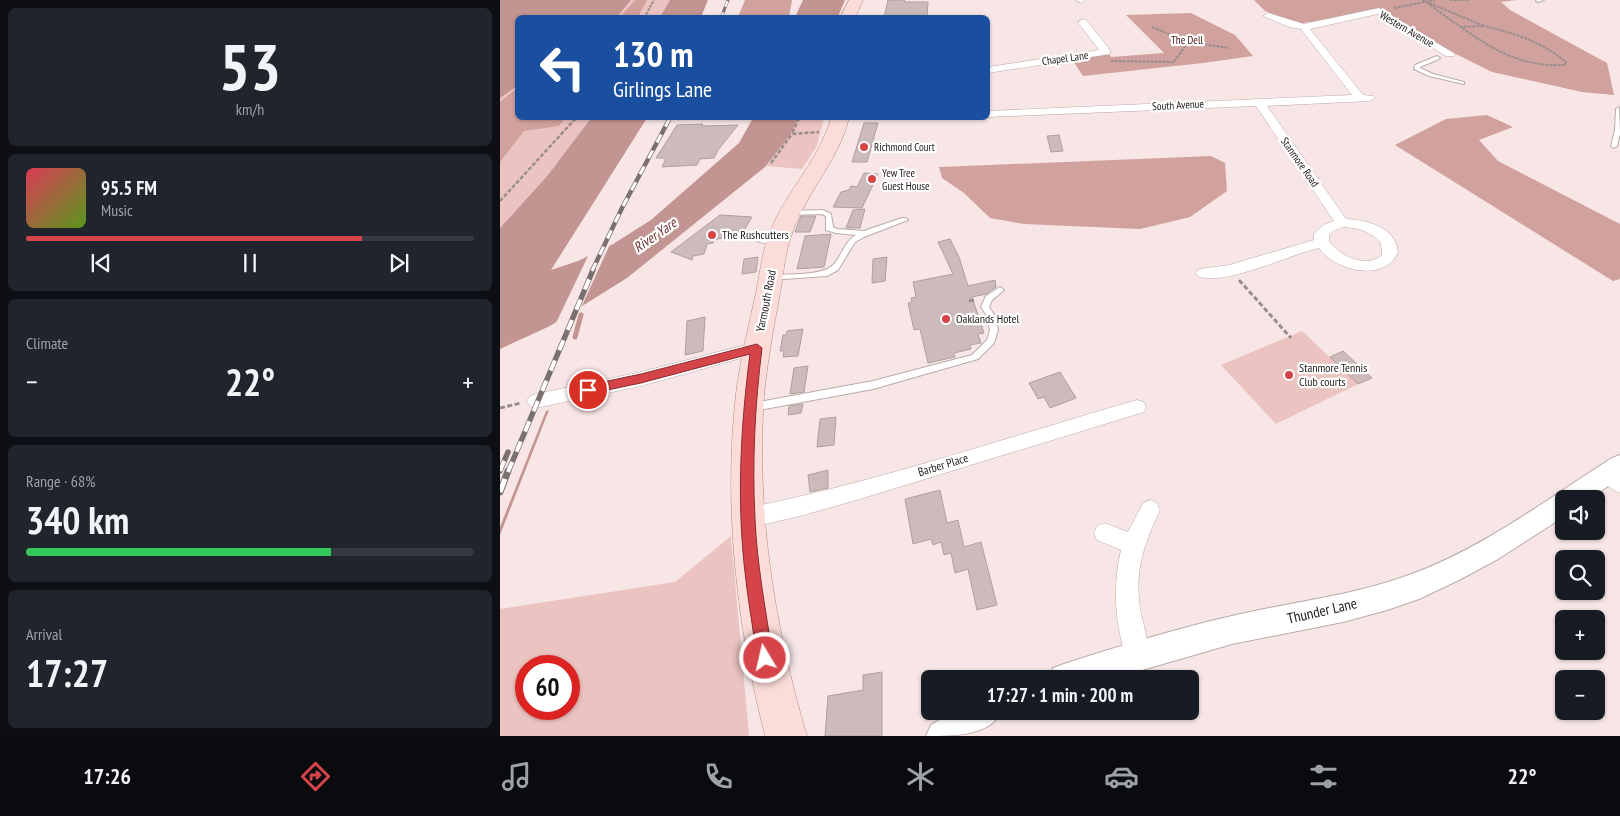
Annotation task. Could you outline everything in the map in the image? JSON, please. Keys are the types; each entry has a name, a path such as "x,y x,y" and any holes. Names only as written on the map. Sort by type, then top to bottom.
{"main road":[{"path":"848,15 856,0"},
{"name":"Yarmouth Road","path":"786,736 765,658 751,564 748,518 749,409 757,348 772,278 769,240 824,159 838,124"}],"street":[{"name":"Western Avenue","path":"1268,16 1292,25 1304,26 1379,11 1450,54"},
{"name":"Chapel Lane","path":"990,70 1106,52 1083,22"},
{"name":"South Avenue","path":"990,114 1364,97 1333,66 1304,26"},
{"name":"Stanmore Road","path":"1258,102 1342,223"},
{"path":"1342,223 1365,226 1377,231 1391,246 1392,252 1387,260 1366,266 1340,260 1329,252 1322,244 1321,237 1324,230 1332,225 1342,223"},
{"path":"1204,274 1228,274 1312,245 1322,244"},
{"path":"536,400 641,379 757,348"},
{"name":"Barber Place","path":"748,518 800,507 860,490 1138,406"},
{"path":"1585,490 1616,474"},
{"name":"Thunder Lane","path":"1093,670 1232,630 1352,605 1408,589 1450,571 1489,551 1555,508"},
{"path":"1138,656 1130,629 1126,586 1133,545 1141,525 1150,510"},
{"path":"1105,534 1133,545"},
{"path":"942,736 971,720"}],"lane":[{"path":"1437,58 1420,64 1417,66 1417,69 1431,75 1462,83"},
{"path":"1614,146 1618,130 1619,109"},
{"path":"789,213 823,212 829,215 830,228 836,231 866,232"},
{"path":"772,278 824,274 835,268 852,240 866,232 904,220"},
{"path":"749,409 759,405 873,386 975,357 991,341 994,330 991,316 986,307 989,298 1000,290"}],"path":[{"path":"646,15 654,0"},
{"path":"1422,0 1427,1 1484,26 1529,40 1555,52 1566,62 1565,65 1555,66 1518,60 1487,46 1437,12 1427,1"},
{"path":"1379,11 1435,0"},
{"path":"1450,0 1470,0"},
{"path":"1461,27 1484,26"},
{"path":"1152,27 1188,42 1230,48"},
{"path":"1117,62 1174,62 1188,42"},
{"path":"500,201 574,120"},
{"path":"771,163 792,134 798,120"},
{"path":"792,134 838,124"},
{"path":"1228,274 1291,338"},
{"path":"500,408 536,400"}],"shaded area":[{"path":"500,0 670,0 661,15 515,15 515,120 589,120 548,175 500,228"},
{"path":"797,120 824,120 817,146 802,169 766,166 791,134"},
{"name":"Stanmore Tennis Club courts","path":"1302,331 1358,384 1276,424 1221,365"},
{"path":"731,536 749,736 500,736 500,609 675,582"}],"green space":[{"path":"635,0 647,0 639,15 622,15"},
{"path":"745,0 792,0 789,15 739,15"},
{"path":"1254,0 1517,0 1501,2 1510,10 1607,63 1614,95 1582,92 1492,72 1456,54 1381,10 1298,24 1265,11"},
{"name":"The Dell","path":"1191,13 1235,35 1253,56 1083,76 1071,58 1108,53 1111,57 1164,53 1126,15"},
{"path":"515,90 515,120 564,120 559,126 524,131 500,162 500,102"},
{"path":"1487,115 1513,127 1479,140 1498,161 1620,224 1620,279 1613,281 1395,145 1446,119"},
{"path":"1211,156 1225,163 1227,191 1190,217 1140,229 1024,224 990,218 964,193 942,178 939,167"}],"water":[{"path":"500,0 631,0 619,15 515,15 515,87 500,98"},
{"path":"670,0 708,0 702,15 661,15"},
{"path":"803,0 845,0 839,15 796,15"},
{"name":"River Yare","path":"589,120 646,120 551,270 578,261 613,244 651,220 739,143 752,120 797,120 791,134 765,167 627,278 550,326 500,349 500,228 548,175"},
{"path":"549,410 500,535 500,527 546,411"}],"pier":[{"path":"611,242 580,310 555,325 590,252"}],"building":[{"path":"888,0 928,2 927,15 885,15"},
{"name":"Richmond Court","path":"864,123 878,123 867,162 852,162"},
{"path":"703,124 702,126 738,125 714,158 700,159 697,165 662,167 666,158 656,158 677,125"},
{"path":"1059,135 1063,151 1051,152 1047,136"},
{"path":"864,173 878,174 862,208 833,207 841,192 849,190 851,186 857,187"},
{"path":"865,209 860,228 846,228 853,210"},
{"name":"The Rushcutters","path":"720,215 752,217 743,232 734,231 723,238 713,240 713,243 707,244 704,254 693,256 692,260 671,252"},
{"path":"801,216 816,216 810,232 795,232"},
{"path":"831,234 824,267 797,269 805,236"},
{"name":"Oaklands Hotel","path":"950,239 959,257 968,286 995,280 996,287 986,294 972,297 984,333 978,334 981,343 970,345 971,349 954,353 955,357 928,363 920,329 914,330 908,303 912,302 911,298 916,297 913,282 953,274 938,242"},
{"path":"758,257 756,272 742,274 744,259"},
{"path":"887,257 885,281 872,283 873,259"},
{"path":"705,317 703,351 685,355 687,321"},
{"path":"803,329 798,356 783,357 784,351 780,351 783,335 786,335 787,331"},
{"path":"1343,351 1372,378 1358,384 1330,357"},
{"path":"808,366 804,392 790,394 794,368"},
{"path":"1060,372 1076,398 1050,408 1044,397 1038,399 1029,383"},
{"path":"803,404 801,413 788,415 789,406"},
{"path":"836,417 834,445 817,447 820,419"},
{"path":"828,470 828,488 810,492 808,475"},
{"path":"940,490 947,523 958,520 964,547 981,542 997,605 977,610 968,569 955,573 951,553 944,555 941,542 933,545 931,539 913,544 905,499"},
{"path":"882,672 882,736 825,736 828,696 863,690 863,675"}],"waterway":[{"path":"575,337 581,315"}],"railway":[{"path":"722,15 728,0"},
{"path":"592,271 622,208 669,120"},
{"path":"508,472 593,270"},
{"path":"500,471 508,452"},
{"path":"500,492 508,471"}],"place":[{"name":"Richmond Court","path":"864,147"},
{"name":"Yew Tree Guest House","path":"872,179"},
{"name":"The Rushcutters","path":"712,235"},
{"name":"Oaklands Hotel","path":"946,319"},
{"name":"Stanmore Tennis Club courts","path":"1289,375"}],"route":[{"path":"588,390 641,379 757,348 749,409 748,518 751,564 765,658"}]}
